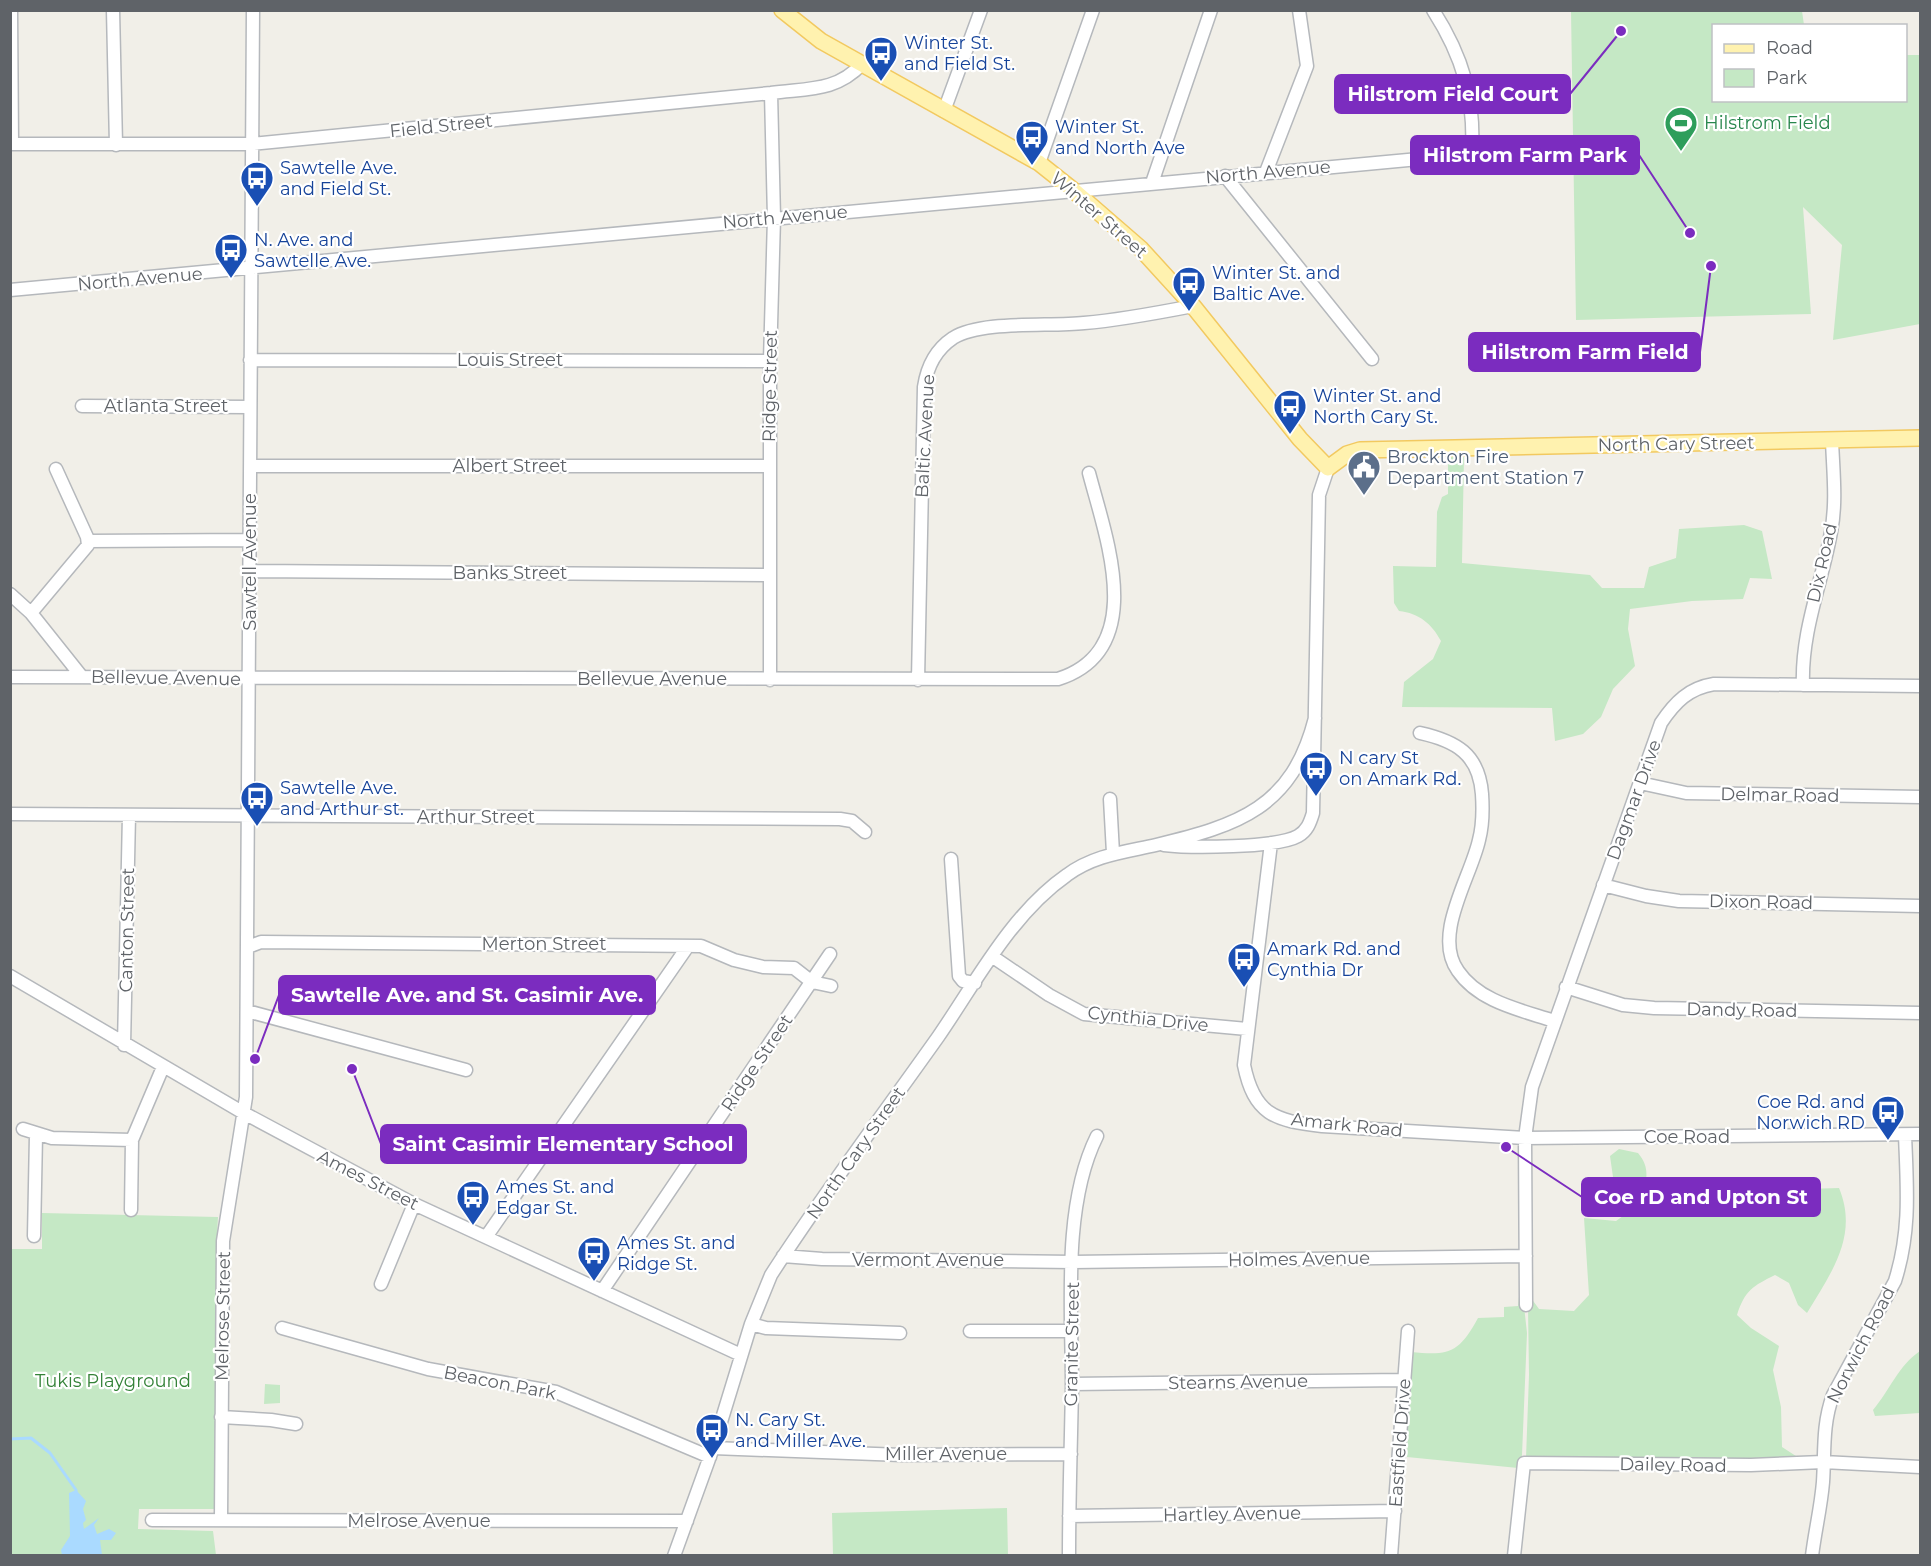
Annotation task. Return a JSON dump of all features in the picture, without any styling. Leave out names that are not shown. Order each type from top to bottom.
[{"type":"main road","name":"Winter Street","points":[[782,10],[821,41],[1039,164],[1073,190],[1141,249],[1193,306],[1300,439],[1328,468]]},
{"type":"main road","name":"North Cary Street","points":[[1328,468],[1347,454],[1360,450],[1920,438]]},
{"type":"street","points":[[11,10],[11,144]]},
{"type":"street","points":[[113,10],[116,145]]},
{"type":"street","name":"Sawtell Avenue","points":[[242,1112],[246,1097],[248,947],[253,10]]},
{"type":"street","points":[[944,111],[981,10]]},
{"type":"street","points":[[1039,164],[1093,10]]},
{"type":"street","points":[[1152,183],[1211,10]]},
{"type":"street","points":[[1266,172],[1307,66],[1299,10]]},
{"type":"street","points":[[1433,10],[1458,53],[1465,76],[1471,108],[1472,154]]},
{"type":"street","name":"Field Street","points":[[11,144],[252,144],[771,93],[839,83],[862,64]]},
{"type":"street","name":"Ridge Street","points":[[770,680],[770,361],[774,218],[771,93]]},
{"type":"street","name":"North Avenue","points":[[10,290],[1559,146]]},
{"type":"street","points":[[1225,176],[1372,359]]},
{"type":"street","name":"Baltic Avenue","points":[[918,680],[924,387],[926,371],[933,357],[953,338],[979,329],[1085,323],[1193,306]]},
{"type":"street","name":"Louis Street","points":[[250,360],[770,361]]},
{"type":"street","name":"Atlanta Street","points":[[82,406],[250,407]]},
{"type":"street","name":"Dix Road","points":[[1803,685],[1806,635],[1833,520],[1832,440]]},
{"type":"street","name":"Albert Street","points":[[250,466],[770,466]]},
{"type":"street","name":"North Cary Street","points":[[1157,845],[1179,847],[1271,843],[1297,837],[1308,828],[1313,813],[1319,495],[1328,468]]},
{"type":"street","points":[[31,613],[85,552],[88,541],[56,469]]},
{"type":"street","name":"Bellevue Avenue","points":[[10,677],[1058,679],[1078,673],[1089,663],[1106,635],[1116,595],[1114,568],[1089,473]]},
{"type":"street","points":[[88,541],[250,540]]},
{"type":"street","name":"Banks Street","points":[[250,572],[770,575]]},
{"type":"street","points":[[10,594],[31,613],[82,677]]},
{"type":"street","name":"Dagmar Drive","points":[[1526,1305],[1525,1138],[1532,1087],[1661,723],[1679,700],[1690,692],[1714,684],[1920,686]]},
{"type":"street","name":"North Cary Street","points":[[674,1556],[712,1453],[751,1324],[771,1275],[993,957],[1034,902],[1067,874],[1089,861],[1113,853],[1157,845],[1236,821],[1263,806],[1284,784],[1298,763],[1307,747],[1315,718]]},
{"type":"street","points":[[1420,733],[1456,744],[1469,757],[1478,772],[1482,787],[1481,828],[1453,916],[1450,945],[1452,962],[1468,983],[1482,994],[1554,1021]]},
{"type":"street","name":"Delmar Road","points":[[1640,783],[1686,793],[1920,797]]},
{"type":"street","points":[[1110,799],[1113,853]]},
{"type":"street","name":"Arthur Street","points":[[10,814],[840,819],[852,821],[865,832]]},
{"type":"street","name":"Canton Street","points":[[124,1045],[129,815]]},
{"type":"street","name":"Amark Road","points":[[1271,843],[1244,1065],[1249,1089],[1260,1105],[1273,1115],[1295,1123],[1525,1138]]},
{"type":"street","points":[[951,859],[959,976],[963,981],[975,983]]},
{"type":"street","name":"Dixon Road","points":[[1603,885],[1646,896],[1679,901],[1920,906]]},
{"type":"street","name":"Merton Street","points":[[248,947],[261,942],[688,945],[701,946],[744,963],[794,968],[812,982],[831,986]]},
{"type":"street","points":[[486,1237],[688,945]]},
{"type":"street","name":"Ridge Street","points":[[602,1291],[830,954]]},
{"type":"street","name":"Cynthia Drive","points":[[993,957],[1049,995],[1084,1014],[1247,1029]]},
{"type":"street","name":"Ames Street","points":[[10,976],[124,1045],[242,1112],[414,1204],[741,1355]]},
{"type":"street","name":"Dandy Road","points":[[1566,987],[1623,1005],[1654,1008],[1920,1013]]},
{"type":"street","points":[[247,1011],[466,1070]]},
{"type":"street","points":[[130,1210],[132,1140],[163,1067]]},
{"type":"street","name":"Melrose Street","points":[[221,1520],[224,1241],[242,1112]]},
{"type":"street","points":[[23,1129],[36,1135],[52,1138],[132,1140]]},
{"type":"street","name":"Coe Road","points":[[1525,1138],[1920,1134]]},
{"type":"street","points":[[34,1236],[36,1135]]},
{"type":"street","name":"Norwich Road","points":[[1812,1556],[1822,1483],[1823,1430],[1833,1395],[1895,1281],[1901,1261],[1909,1215],[1905,1135]]},
{"type":"street","name":"Granite Street","points":[[1070,1556],[1072,1384],[1070,1331],[1075,1202],[1080,1177],[1097,1136]]},
{"type":"street","points":[[381,1284],[414,1204]]},
{"type":"street","name":"Vermont Avenue","points":[[783,1256],[822,1259],[1073,1262]]},
{"type":"street","name":"Holmes Avenue","points":[[1073,1262],[1526,1256]]},
{"type":"street","points":[[751,1324],[766,1328],[900,1333]]},
{"type":"street","name":"Beacon Park","points":[[282,1328],[428,1369],[556,1392],[712,1453]]},
{"type":"street","points":[[970,1331],[1070,1331]]},
{"type":"street","name":"Eastfield Drive","points":[[1391,1556],[1408,1331]]},
{"type":"street","name":"Stearns Avenue","points":[[1072,1384],[1404,1380]]},
{"type":"street","points":[[221,1417],[296,1424]]},
{"type":"street","name":"Miller Avenue","points":[[712,1453],[1071,1454]]},
{"type":"street","name":"Dailey Road","points":[[1514,1556],[1524,1463],[1751,1466],[1823,1462],[1920,1467]]},
{"type":"street","name":"Hartley Avenue","points":[[1070,1516],[1395,1511]]},
{"type":"street","name":"Melrose Avenue","points":[[152,1520],[687,1521]]},
{"type":"green space","points":[[1571,11],[1802,11],[1804,24],[1712,24],[1712,102],[1907,102],[1907,55],[1920,55],[1920,324],[1833,340],[1842,245],[1803,207],[1811,314],[1576,320]]},
{"type":"green space","points":[[1448,456],[1464,456],[1462,563],[1590,575],[1602,588],[1644,588],[1649,567],[1676,558],[1679,529],[1744,525],[1762,531],[1772,579],[1750,578],[1743,599],[1692,601],[1630,609],[1628,629],[1635,666],[1613,689],[1601,717],[1583,734],[1555,741],[1552,708],[1402,707],[1404,682],[1433,659],[1441,641],[1424,620],[1413,614],[1399,611],[1394,603],[1393,566],[1436,567],[1437,512],[1442,497],[1448,494]]},
{"type":"green space","points":[[1619,1149],[1638,1153],[1642,1158],[1646,1172],[1645,1194],[1775,1196],[1803,1200],[1806,1189],[1839,1188],[1846,1222],[1840,1254],[1807,1313],[1798,1305],[1789,1283],[1775,1275],[1761,1282],[1747,1294],[1737,1315],[1751,1328],[1779,1346],[1773,1370],[1781,1407],[1782,1447],[1799,1458],[1526,1458],[1529,1375],[1528,1307],[1531,1298],[1539,1309],[1574,1311],[1589,1295],[1584,1218],[1616,1221],[1623,1216],[1621,1191],[1613,1177],[1610,1156]]},
{"type":"green space","name":"Tukis Playground","points":[[42,1213],[218,1217],[216,1509],[139,1509],[138,1529],[213,1531],[216,1555],[11,1556],[11,1249],[42,1249]]},
{"type":"green space","points":[[1519,1297],[1523,1297],[1527,1333],[1522,1455],[1518,1468],[1407,1457],[1411,1352],[1435,1353],[1452,1350],[1465,1339],[1478,1318],[1504,1317],[1504,1307],[1518,1306]]},
{"type":"green space","points":[[1920,1351],[1920,1413],[1875,1416],[1873,1410],[1906,1364]]},
{"type":"green space","points":[[265,1384],[280,1385],[280,1403],[264,1404]]},
{"type":"green space","points":[[1007,1508],[1008,1555],[833,1555],[832,1513]]},
{"type":"water","points":[[76,1490],[86,1501],[83,1509],[86,1520],[83,1523],[84,1529],[99,1518],[94,1525],[97,1534],[109,1529],[116,1533],[111,1540],[100,1540],[102,1555],[62,1555],[61,1550],[70,1536],[69,1493]]},
{"type":"waterway","points":[[10,1439],[31,1438],[50,1453],[76,1490],[76,1494]]},
{"type":"place","name":"Hilstrom Field Court","points":[[1621,31]]},
{"type":"place","name":"Winter St. and Field St.","points":[[881,82]]},
{"type":"place","name":"Hilstrom Field","points":[[1681,152]]},
{"type":"place","name":"Winter St. and North Ave","points":[[1032,166]]},
{"type":"place","name":"Sawtelle Ave. and Field St.","points":[[257,207]]},
{"type":"place","name":"Hilstrom Farm Park","points":[[1690,233]]},
{"type":"place","name":"Hilstrom Farm Field","points":[[1711,266]]},
{"type":"place","name":"N. Ave. and Sawtelle Ave.","points":[[231,279]]},
{"type":"place","name":"Winter St. and Baltic Ave.","points":[[1189,312]]},
{"type":"place","name":"Winter St. and North Cary St.","points":[[1290,435]]},
{"type":"place","name":"Brockton Fire Department Station 7","points":[[1364,496]]},
{"type":"place","name":"N cary St on Amark Rd.","points":[[1316,797]]},
{"type":"place","name":"Sawtelle Ave. and Arthur st.","points":[[257,827]]},
{"type":"place","name":"Amark Rd. and Cynthia Dr","points":[[1244,988]]},
{"type":"place","name":"Sawtelle Ave. and St. Casimir Ave.","points":[[255,1059]]},
{"type":"place","name":"Saint Casimir Elementary School","points":[[352,1069]]},
{"type":"place","name":"Coe Rd. and Norwich RD","points":[[1888,1141]]},
{"type":"place","name":"Coe rD and Upton St","points":[[1506,1147]]},
{"type":"place","name":"Ames St. and Edgar St.","points":[[473,1226]]},
{"type":"place","name":"Ames St. and Ridge St.","points":[[594,1282]]},
{"type":"place","name":"N. Cary St. and Miller Ave.","points":[[712,1459]]}]
